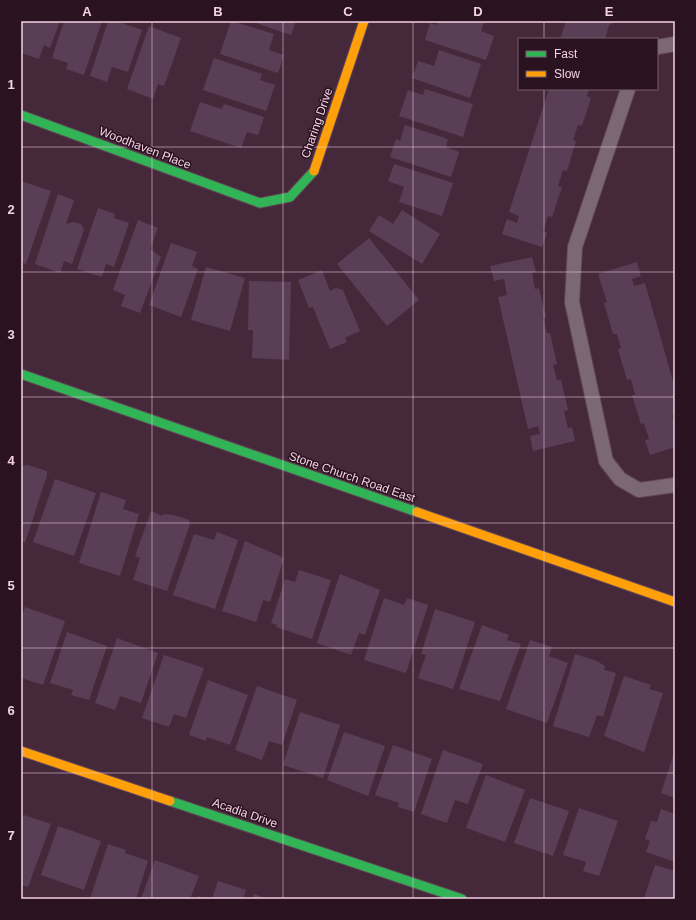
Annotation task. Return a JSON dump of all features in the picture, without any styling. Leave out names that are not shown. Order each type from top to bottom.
[{"type":"street","name":"Charing Drive","points":[[260,203],[290,197],[313,172],[364,21]]},
{"type":"street","name":"Woodhaven Place","points":[[21,115],[260,203]]},
{"type":"street","name":"Stone Church Road East","points":[[21,374],[675,602]]},
{"type":"street","name":"Acadia Drive","points":[[21,751],[462,899]]},
{"type":"lane","points":[[658,47],[675,44]]},
{"type":"lane","points":[[628,90],[575,247],[572,302],[606,461],[620,479],[639,490],[675,485]]},
{"type":"building","points":[[23,21],[60,21],[50,48],[44,45],[39,59],[21,53],[21,27]]},
{"type":"building","points":[[64,21],[102,21],[84,75],[66,69],[68,63],[52,58]]},
{"type":"building","points":[[108,21],[116,21],[142,30],[128,72],[112,67],[107,82],[90,76]]},
{"type":"building","points":[[231,21],[274,34],[269,50],[284,55],[278,73],[220,54]]},
{"type":"building","points":[[250,21],[296,21],[291,35]]},
{"type":"building","points":[[438,21],[478,21],[484,23],[481,31],[494,36],[486,60],[425,40],[430,23],[436,25]]},
{"type":"building","points":[[566,21],[617,21],[609,25],[605,38],[560,38]]},
{"type":"building","points":[[149,26],[181,38],[164,86],[158,84],[153,99],[127,89]]},
{"type":"building","points":[[439,50],[481,64],[470,98],[412,78],[418,61],[434,66]]},
{"type":"building","points":[[214,58],[262,74],[260,80],[275,85],[266,111],[203,90]]},
{"type":"building","points":[[425,89],[473,104],[463,137],[399,116],[408,90],[423,95]]},
{"type":"building","points":[[549,90],[589,90],[587,96],[591,98],[582,126],[578,125],[573,140],[576,141],[567,171],[563,170],[558,186],[562,187],[552,217],[548,216],[543,231],[547,233],[542,247],[502,234],[507,219],[517,223],[519,216],[509,212]]},
{"type":"building","points":[[200,102],[222,109],[224,104],[264,117],[258,135],[247,132],[241,148],[190,131]]},
{"type":"building","points":[[405,125],[448,139],[446,147],[459,152],[451,177],[390,157],[396,139],[400,141]]},
{"type":"building","points":[[394,164],[453,183],[442,216],[399,202],[404,187],[388,181]]},
{"type":"building","points":[[21,181],[51,191],[26,264],[21,262]]},
{"type":"building","points":[[58,194],[74,200],[66,224],[73,222],[81,224],[84,230],[72,264],[64,261],[60,273],[35,264]]},
{"type":"building","points":[[98,208],[115,214],[114,218],[129,223],[114,267],[106,264],[102,277],[77,269]]},
{"type":"building","points":[[402,210],[440,234],[422,264],[369,231],[379,215],[393,224]]},
{"type":"building","points":[[138,220],[158,228],[150,249],[161,257],[140,313],[121,306],[125,295],[113,290]]},
{"type":"building","points":[[369,238],[419,300],[387,326],[337,264]]},
{"type":"building","points":[[171,243],[197,252],[192,266],[198,269],[181,317],[149,305]]},
{"type":"building","points":[[532,257],[536,272],[532,273],[535,289],[539,288],[546,317],[543,318],[547,333],[550,333],[557,364],[553,365],[557,380],[561,380],[568,410],[564,411],[568,428],[572,427],[575,441],[533,451],[530,436],[540,434],[538,426],[528,429],[498,297],[507,295],[504,279],[494,281],[490,266]]},
{"type":"building","points":[[637,262],[641,276],[632,279],[634,286],[645,283],[675,388],[675,415],[672,415],[675,425],[675,447],[650,455],[645,440],[649,439],[644,423],[641,424],[632,395],[635,395],[631,379],[627,380],[618,349],[621,348],[617,334],[613,334],[604,303],[607,302],[598,274]]},
{"type":"building","points":[[206,267],[245,278],[230,331],[191,320]]},
{"type":"building","points":[[322,270],[330,291],[336,288],[343,290],[360,331],[345,338],[347,342],[330,349],[313,307],[309,308],[298,280]]},
{"type":"building","points":[[249,281],[291,282],[289,360],[252,358],[253,330],[248,330]]},
{"type":"building","points":[[28,465],[47,471],[47,475],[25,543],[21,541],[21,466]]},
{"type":"building","points":[[55,479],[96,493],[74,556],[33,542]]},
{"type":"building","points":[[101,492],[126,500],[123,509],[139,514],[120,576],[79,563]]},
{"type":"building","points":[[151,511],[163,516],[163,514],[174,515],[189,520],[190,524],[167,591],[133,580],[140,558],[135,556]]},
{"type":"building","points":[[217,532],[238,540],[215,609],[173,595],[194,534],[214,540]]},
{"type":"building","points":[[245,541],[284,558],[270,602],[263,600],[256,622],[222,611]]},
{"type":"building","points":[[299,570],[331,580],[312,639],[276,627],[277,625],[271,623],[285,579],[295,582]]},
{"type":"building","points":[[340,574],[380,590],[365,635],[359,633],[351,655],[317,643]]},
{"type":"building","points":[[384,598],[404,605],[407,598],[428,605],[406,673],[364,660]]},
{"type":"building","points":[[25,607],[65,621],[43,685],[21,678],[21,618]]},
{"type":"building","points":[[435,609],[475,622],[453,689],[418,678],[426,655],[421,654]]},
{"type":"building","points":[[482,625],[509,635],[507,640],[521,644],[500,701],[459,689]]},
{"type":"building","points":[[67,632],[107,646],[89,700],[71,695],[73,690],[50,683]]},
{"type":"building","points":[[117,638],[158,653],[141,703],[120,696],[115,710],[95,703]]},
{"type":"building","points":[[530,640],[552,647],[549,656],[568,663],[547,723],[506,709]]},
{"type":"building","points":[[575,654],[597,661],[605,666],[604,670],[616,673],[603,717],[597,715],[589,737],[553,726]]},
{"type":"building","points":[[164,655],[204,668],[186,718],[174,714],[169,727],[142,718]]},
{"type":"building","points":[[624,676],[651,685],[649,689],[663,693],[644,752],[604,736]]},
{"type":"building","points":[[208,680],[248,695],[230,745],[207,737],[206,741],[189,735]]},
{"type":"building","points":[[257,686],[297,700],[282,745],[269,741],[262,760],[235,750]]},
{"type":"building","points":[[300,712],[340,725],[323,778],[283,765]]},
{"type":"building","points":[[344,732],[385,746],[368,796],[327,780]]},
{"type":"building","points":[[393,745],[432,759],[414,812],[398,807],[399,803],[375,795]]},
{"type":"building","points":[[443,750],[483,764],[468,804],[455,800],[447,823],[421,814]]},
{"type":"building","points":[[675,750],[675,798],[661,793]]},
{"type":"building","points":[[486,775],[525,790],[505,842],[466,828]]},
{"type":"building","points":[[530,798],[569,811],[553,856],[514,843]]},
{"type":"building","points":[[579,808],[618,821],[599,876],[583,871],[586,862],[563,855]]},
{"type":"building","points":[[661,809],[675,814],[675,862],[646,852],[650,841],[645,839],[651,821],[657,822]]},
{"type":"building","points":[[24,815],[51,824],[28,887],[21,885],[21,822]]},
{"type":"building","points":[[58,826],[101,841],[84,890],[41,875]]},
{"type":"building","points":[[108,844],[126,850],[125,853],[148,861],[136,899],[90,899]]},
{"type":"building","points":[[155,860],[199,876],[190,899],[141,899]]},
{"type":"building","points":[[655,865],[675,871],[675,899],[644,899]]},
{"type":"building","points":[[218,881],[246,890],[243,899],[212,899]]},
{"type":"building","points":[[254,894],[267,899],[252,899]]},
{"type":"building","points":[[198,896],[208,899],[197,899]]},
{"type":"traffic: fast","points":[[21,115],[260,203],[290,197],[314,171]]},
{"type":"traffic: fast","points":[[21,374],[417,512]]},
{"type":"traffic: fast","points":[[170,801],[462,899]]},
{"type":"traffic: slow","points":[[314,171],[364,21]]},
{"type":"traffic: slow","points":[[417,512],[675,602]]},
{"type":"traffic: slow","points":[[21,751],[170,801]]}]
